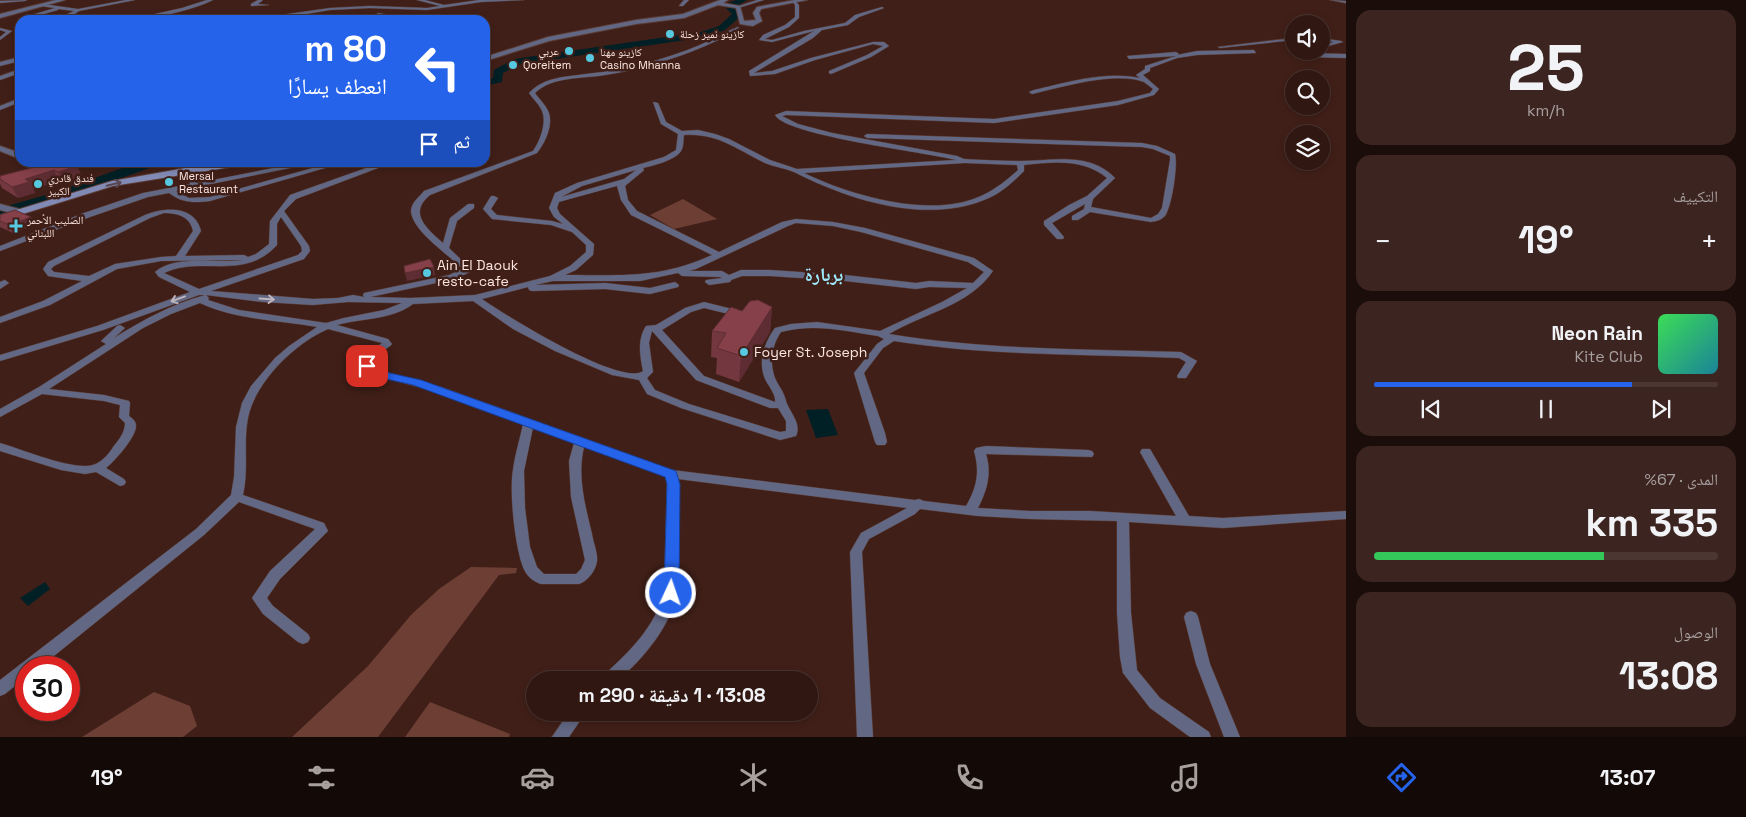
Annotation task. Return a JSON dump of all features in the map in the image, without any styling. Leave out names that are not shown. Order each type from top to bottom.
[{"type":"main road","points":[[0,218],[112,184],[216,167]]},
{"type":"street","points":[[0,2],[25,0]]},
{"type":"street","points":[[0,16],[62,0]]},
{"type":"street","points":[[67,15],[78,10],[133,0]]},
{"type":"street","points":[[153,15],[192,7],[211,0]]},
{"type":"street","points":[[260,0],[252,8],[266,5]]},
{"type":"street","points":[[419,0],[450,7]]},
{"type":"street","points":[[348,9],[353,5],[413,10],[450,7],[480,1],[522,0]]},
{"type":"street","points":[[681,5],[687,0]]},
{"type":"street","points":[[490,57],[548,39],[636,22],[684,16],[725,0]]},
{"type":"street","points":[[717,3],[736,7],[762,0]]},
{"type":"street","points":[[348,299],[452,277],[466,270],[422,227],[415,213],[418,202],[427,194],[535,152],[539,147],[547,118],[544,108],[532,93],[536,88],[556,80],[638,68],[691,51],[722,38],[740,25],[759,21],[756,12],[759,8],[804,0]]},
{"type":"street","points":[[1332,0],[1346,2]]},
{"type":"street","points":[[795,2],[798,5],[797,17],[787,26],[776,30],[761,40],[772,41],[846,24],[857,16],[882,8]]},
{"type":"street","points":[[42,5],[78,10]]},
{"type":"street","points":[[736,7],[740,25]]},
{"type":"street","points":[[35,15],[62,8]]},
{"type":"street","points":[[294,15],[322,10],[348,9],[383,15]]},
{"type":"street","points":[[0,29],[10,32],[0,39]]},
{"type":"street","points":[[820,30],[752,72],[752,75],[774,74],[873,43],[882,43],[886,46],[869,56],[831,72]]},
{"type":"street","points":[[6,35],[15,32]]},
{"type":"street","points":[[1129,57],[1180,54],[1192,49],[1285,40]]},
{"type":"street","points":[[1330,40],[1341,42],[1330,45]]},
{"type":"street","points":[[1192,49],[1203,53]]},
{"type":"street","points":[[963,161],[957,158],[831,135],[796,125],[778,115],[786,113],[868,115],[960,121],[994,121],[1118,103],[1155,92],[1156,90],[1149,81],[1139,75],[1148,70],[1147,67],[1174,58],[1203,53],[1254,52]]},
{"type":"street","points":[[1330,56],[1346,56]]},
{"type":"street","points":[[1156,71],[1177,61],[1174,58]]},
{"type":"street","points":[[0,64],[15,60]]},
{"type":"street","points":[[0,76],[15,72]]},
{"type":"street","points":[[1032,92],[1077,83],[1119,78],[1149,81]]},
{"type":"street","points":[[0,108],[15,102]]},
{"type":"street","points":[[656,103],[663,123],[681,133],[693,131],[718,135],[774,164],[878,201],[919,207],[966,204],[981,199],[1018,175],[1022,170],[1020,163]]},
{"type":"street","points":[[0,358],[119,325],[157,306],[219,293],[263,300],[313,302],[348,299],[411,301],[476,298],[553,278],[573,268],[590,253],[590,244],[557,215],[553,208],[558,196],[578,186],[648,166],[676,153],[679,150],[681,133]]},
{"type":"street","points":[[831,135],[1135,145],[1155,148],[1172,155],[1174,174],[1168,188],[1169,198],[1163,213],[1158,219],[1151,220],[1089,209],[1075,218]]},
{"type":"street","points":[[0,148],[15,154]]},
{"type":"street","points":[[797,171],[963,161],[1020,163],[1076,161],[1096,166],[1112,178],[1090,198],[1072,206],[1047,222],[1060,237]]},
{"type":"street","points":[[648,166],[621,186],[624,202],[634,212],[719,255]]},
{"type":"street","points":[[0,249],[110,207],[146,196],[291,167]]},
{"type":"street","points":[[171,191],[180,199],[191,201],[210,199],[325,167]]},
{"type":"street","points":[[376,167],[293,196],[286,202],[282,213],[274,220],[273,245],[263,254],[236,264],[179,266],[160,272],[162,276],[199,296],[214,307],[232,312],[328,326],[385,341],[387,344],[384,348],[368,358],[367,366],[371,372],[417,382],[671,474],[919,503],[970,511],[1030,515],[1123,517],[1223,523],[1346,515]]},
{"type":"street","points":[[191,170],[194,186]]},
{"type":"street","points":[[556,200],[626,181]]},
{"type":"street","points":[[494,198],[486,209],[495,217],[552,224],[578,233]]},
{"type":"street","points":[[1089,209],[1087,208],[1090,198]]},
{"type":"street","points":[[445,249],[454,220],[471,206]]},
{"type":"street","points":[[0,207],[17,212]]},
{"type":"street","points":[[90,279],[51,274],[47,269],[54,262],[168,210],[184,213],[195,222],[197,231],[180,257]]},
{"type":"street","points":[[0,414],[137,328],[199,296],[301,257],[306,251],[282,213]]},
{"type":"street","points":[[553,278],[640,278],[671,273],[693,267],[785,224],[801,221],[822,222],[862,230],[971,260],[989,271],[987,275],[957,298],[887,336],[859,373],[869,407],[879,426],[882,442]]},
{"type":"street","points":[[0,320],[53,301],[115,267],[180,257],[241,258],[263,254]]},
{"type":"street","points":[[671,273],[722,274],[728,278]]},
{"type":"street","points":[[710,282],[727,280],[740,273],[770,273],[845,278],[916,286],[929,284],[974,286]]},
{"type":"street","points":[[219,293],[241,279]]},
{"type":"street","points":[[517,288],[605,286],[650,291],[675,285]]},
{"type":"street","points":[[476,298],[523,332],[546,344],[615,373],[642,377],[648,372],[645,346],[649,328],[657,329],[688,310],[704,305],[752,317]]},
{"type":"street","points":[[42,656],[200,532],[237,497],[242,452],[241,429],[248,402],[264,377],[291,349],[309,336],[333,323],[396,309],[407,305],[411,301]]},
{"type":"street","points":[[157,306],[168,312]]},
{"type":"street","points":[[642,377],[651,392],[685,406],[780,436],[792,433],[791,422],[781,404],[767,366],[768,349],[773,328],[806,324],[926,343],[988,348],[1181,355],[1192,361],[1182,376]]},
{"type":"street","points":[[119,325],[137,328]]},
{"type":"street","points":[[39,390],[92,352],[119,325]]},
{"type":"street","points":[[657,329],[700,378],[774,406],[781,404]]},
{"type":"street","points":[[39,390],[62,395],[112,398],[124,403],[124,417],[130,422],[130,429],[114,455],[97,468]]},
{"type":"street","points":[[529,423],[518,472],[519,508],[524,547],[530,570],[541,579],[579,579],[586,572],[591,560],[577,498],[575,461],[580,441]]},
{"type":"street","points":[[0,447],[78,469],[97,468],[120,482]]},
{"type":"street","points":[[970,511],[982,489],[984,465],[980,451],[1088,454]]},
{"type":"street","points":[[1146,452],[1185,522]]},
{"type":"street","points":[[619,671],[639,652],[666,611],[671,593],[673,484],[671,474]]},
{"type":"street","points":[[237,497],[320,526],[322,531],[275,575],[259,598],[268,610],[302,638]]},
{"type":"street","points":[[864,737],[856,552],[865,536],[911,510],[919,503]]},
{"type":"street","points":[[1123,517],[1124,613],[1130,673],[1155,703],[1203,737]]},
{"type":"street","points":[[1191,617],[1203,664],[1232,737]]},
{"type":"street","points":[[0,688],[15,677]]},
{"type":"street","points":[[560,737],[572,721]]},
{"type":"shaded area","points":[[683,199],[717,219],[674,229],[650,215]]},
{"type":"shaded area","points":[[471,567],[517,568],[516,573],[499,575],[378,737],[292,737],[368,666],[411,615],[439,589]]},
{"type":"shaded area","points":[[154,692],[190,706],[197,726],[183,737],[82,737]]},
{"type":"shaded area","points":[[430,702],[510,734],[509,737],[405,737]]},
{"type":"water","points":[[828,409],[838,435],[816,438],[806,410]]},
{"type":"water","points":[[45,582],[50,589],[28,606],[20,598]]},
{"type":"building","points":[[35,167],[74,167],[58,172],[54,170],[25,179],[29,182],[12,187],[0,179],[0,176]]},
{"type":"building","points":[[15,210],[31,217],[9,225],[0,221],[0,215]]},
{"type":"building","points":[[430,259],[434,267],[405,273],[404,266]]},
{"type":"building","points":[[758,300],[772,307],[741,356],[717,348],[726,333],[712,331],[731,307],[742,311],[750,301]]},
{"type":"waterway","points":[[490,82],[498,80],[498,72],[518,61],[703,35],[722,28],[738,14],[730,8],[731,5],[743,0]]},
{"type":"waterway","points":[[0,213],[58,196],[139,167]]},
{"type":"place","name":"كازينو نمير زحلة","points":[[670,34]]},
{"type":"place","name":"عربي","points":[[569,51]]},
{"type":"place","name":"كازينو مهنا Casino Mhanna","points":[[590,58]]},
{"type":"place","name":"Qoreitem","points":[[513,65]]},
{"type":"place","name":"Mersal Restaurant","points":[[169,182]]},
{"type":"place","name":"فندق قادري الكبير","points":[[38,184]]},
{"type":"place","name":"الصليب الأحمر اللبناني","points":[[16,226]]},
{"type":"place","name":"Ain El Daouk resto-cafe","points":[[427,273]]},
{"type":"place","name":"Foyer St. Joseph","points":[[744,352]]},
{"type":"district","name":"بربارة","points":[[824,274]]},
{"type":"route","points":[[367,366],[371,372],[417,382],[671,474],[673,484],[671,593]]}]
